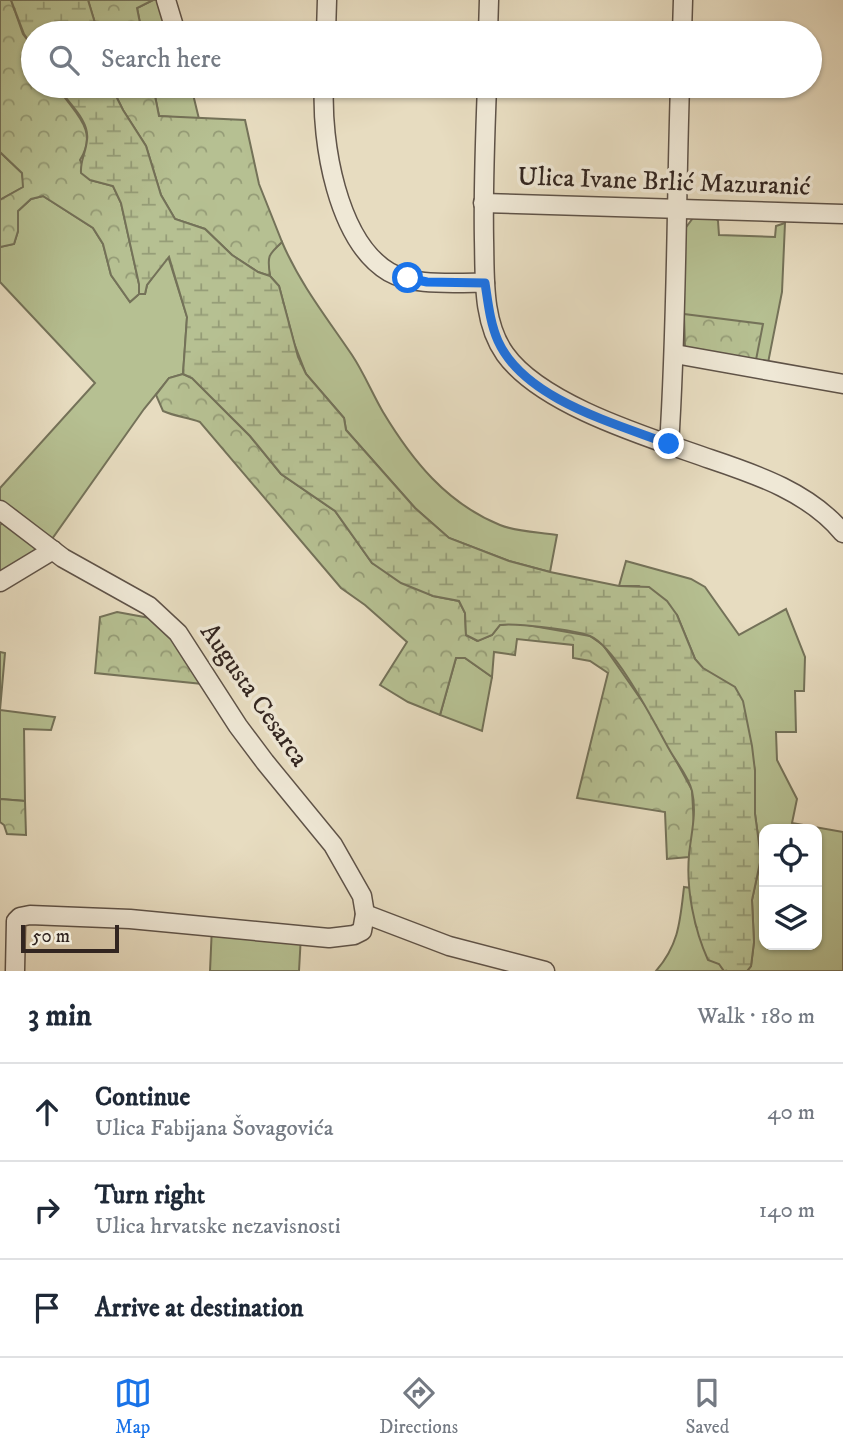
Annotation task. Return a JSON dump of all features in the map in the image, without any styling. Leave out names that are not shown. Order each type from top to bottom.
[{"type":"street","points":[[166,0],[172,21]]},
{"type":"street","points":[[326,21],[327,0]]},
{"type":"street","points":[[488,21],[489,0]]},
{"type":"street","points":[[682,21],[683,0]]},
{"type":"street","points":[[324,98],[326,151],[335,188],[358,239],[375,261],[390,273],[427,282],[485,283]]},
{"type":"street","points":[[487,98],[483,203],[485,283],[492,325],[505,354],[533,382],[568,403],[669,444],[768,478],[830,516],[843,533]]},
{"type":"street","points":[[669,444],[675,354],[680,98]]},
{"type":"street","name":"Ulica Ivane Brlić Mazuranić","points":[[483,203],[843,214]]},
{"type":"street","points":[[675,354],[843,384]]},
{"type":"street","name":"Augusta Cesarca","points":[[0,510],[53,550],[149,607],[178,633],[246,737],[332,845],[362,896],[365,914]]},
{"type":"street","points":[[0,582],[53,550]]},
{"type":"street","points":[[15,971],[16,921],[20,917],[30,915],[130,919],[329,938],[354,935],[362,931],[365,914],[449,946],[545,971]]},
{"type":"green space","points":[[0,0],[11,0],[21,28],[21,98],[66,98],[82,121],[87,139],[80,160],[90,180],[113,186],[121,203],[139,294],[130,302],[111,275],[103,244],[93,228],[43,196],[31,199],[18,211],[18,231],[14,244],[0,247],[0,200],[23,187],[22,173],[0,152]]},
{"type":"green space","points":[[11,0],[88,0],[94,21],[21,21],[21,26]]},
{"type":"green space","points":[[88,0],[153,0],[137,8],[140,21],[94,21]]},
{"type":"green space","points":[[153,0],[166,0],[172,21],[140,21],[137,8]]},
{"type":"green space","points":[[66,98],[117,98],[146,146],[161,195],[175,219],[205,229],[232,255],[258,272],[270,276],[279,286],[298,357],[306,374],[344,418],[346,430],[415,508],[449,538],[509,561],[550,572],[619,586],[649,587],[667,601],[677,615],[695,659],[703,668],[735,687],[743,701],[752,746],[759,843],[759,867],[752,900],[754,942],[751,966],[747,971],[724,971],[719,964],[708,960],[703,948],[690,895],[688,868],[694,807],[690,786],[623,670],[600,643],[583,634],[559,629],[500,625],[492,635],[478,641],[466,635],[465,613],[459,601],[433,596],[401,583],[372,563],[335,511],[281,474],[250,436],[192,378],[183,374],[187,317],[169,257],[147,285],[145,294],[139,294],[121,203],[113,186],[90,180],[81,173],[87,133],[85,125]]},
{"type":"green space","points":[[117,98],[155,98],[159,116],[245,120],[259,184],[282,242],[270,256],[270,276],[258,272],[232,255],[205,229],[175,219],[161,195],[146,146]]},
{"type":"green space","points":[[155,98],[194,98],[199,119],[159,116]]},
{"type":"green space","points":[[0,152],[22,173],[24,187],[0,200]]},
{"type":"green space","points":[[43,196],[93,228],[103,244],[111,275],[130,302],[139,294],[145,294],[147,285],[168,256],[187,317],[183,374],[169,378],[144,409],[47,546],[0,582],[0,525],[10,518],[0,510],[0,488],[95,383],[0,282],[0,247],[14,244],[18,231],[18,211],[31,199]]},
{"type":"green space","points":[[714,216],[718,221],[719,235],[775,237],[776,226],[785,223],[782,292],[767,368],[684,344],[684,230],[693,218]]},
{"type":"green space","points":[[282,242],[305,286],[356,362],[406,447],[447,492],[481,516],[514,529],[557,535],[550,572],[509,561],[449,538],[415,508],[346,430],[344,418],[306,374],[294,343],[279,286],[270,276],[267,260],[270,253]]},
{"type":"green space","points":[[684,314],[763,324],[755,365],[685,348]]},
{"type":"green space","points":[[183,374],[192,378],[250,436],[281,474],[335,511],[372,563],[433,596],[459,601],[465,613],[466,635],[477,641],[492,635],[500,625],[516,623],[590,636],[603,645],[649,711],[692,790],[694,827],[689,857],[667,859],[665,812],[577,798],[608,673],[590,661],[573,658],[573,645],[517,639],[515,655],[494,652],[492,677],[465,658],[456,658],[440,715],[408,702],[380,685],[407,642],[341,588],[200,422],[163,411],[156,395],[169,378]]},
{"type":"green space","points":[[626,561],[691,579],[705,587],[739,635],[786,609],[805,657],[804,691],[795,691],[796,732],[776,732],[777,760],[797,799],[792,823],[798,824],[759,824],[759,843],[755,814],[755,771],[746,723],[695,659],[677,615],[639,586],[619,586]]},
{"type":"green space","points":[[117,612],[155,619],[172,636],[203,684],[95,673],[100,617]]},
{"type":"green space","points":[[0,652],[5,653],[0,710]]},
{"type":"green space","points":[[456,658],[465,658],[492,677],[482,731],[440,715]]},
{"type":"green space","points":[[0,710],[55,717],[51,730],[24,729],[25,801],[0,799]]},
{"type":"green space","points":[[0,799],[25,801],[26,835],[7,834],[0,822]]},
{"type":"green space","points":[[822,828],[843,832],[843,971],[747,971],[751,966],[754,942],[752,900],[759,867],[759,950],[822,950]]},
{"type":"green space","points":[[684,887],[691,888],[696,926],[724,971],[656,971],[674,942]]},
{"type":"green space","points":[[212,926],[301,935],[299,971],[210,971]]},
{"type":"route","points":[[408,278],[427,282],[485,283],[492,325],[498,340],[505,354],[533,382],[557,398],[589,413],[669,444]]}]
